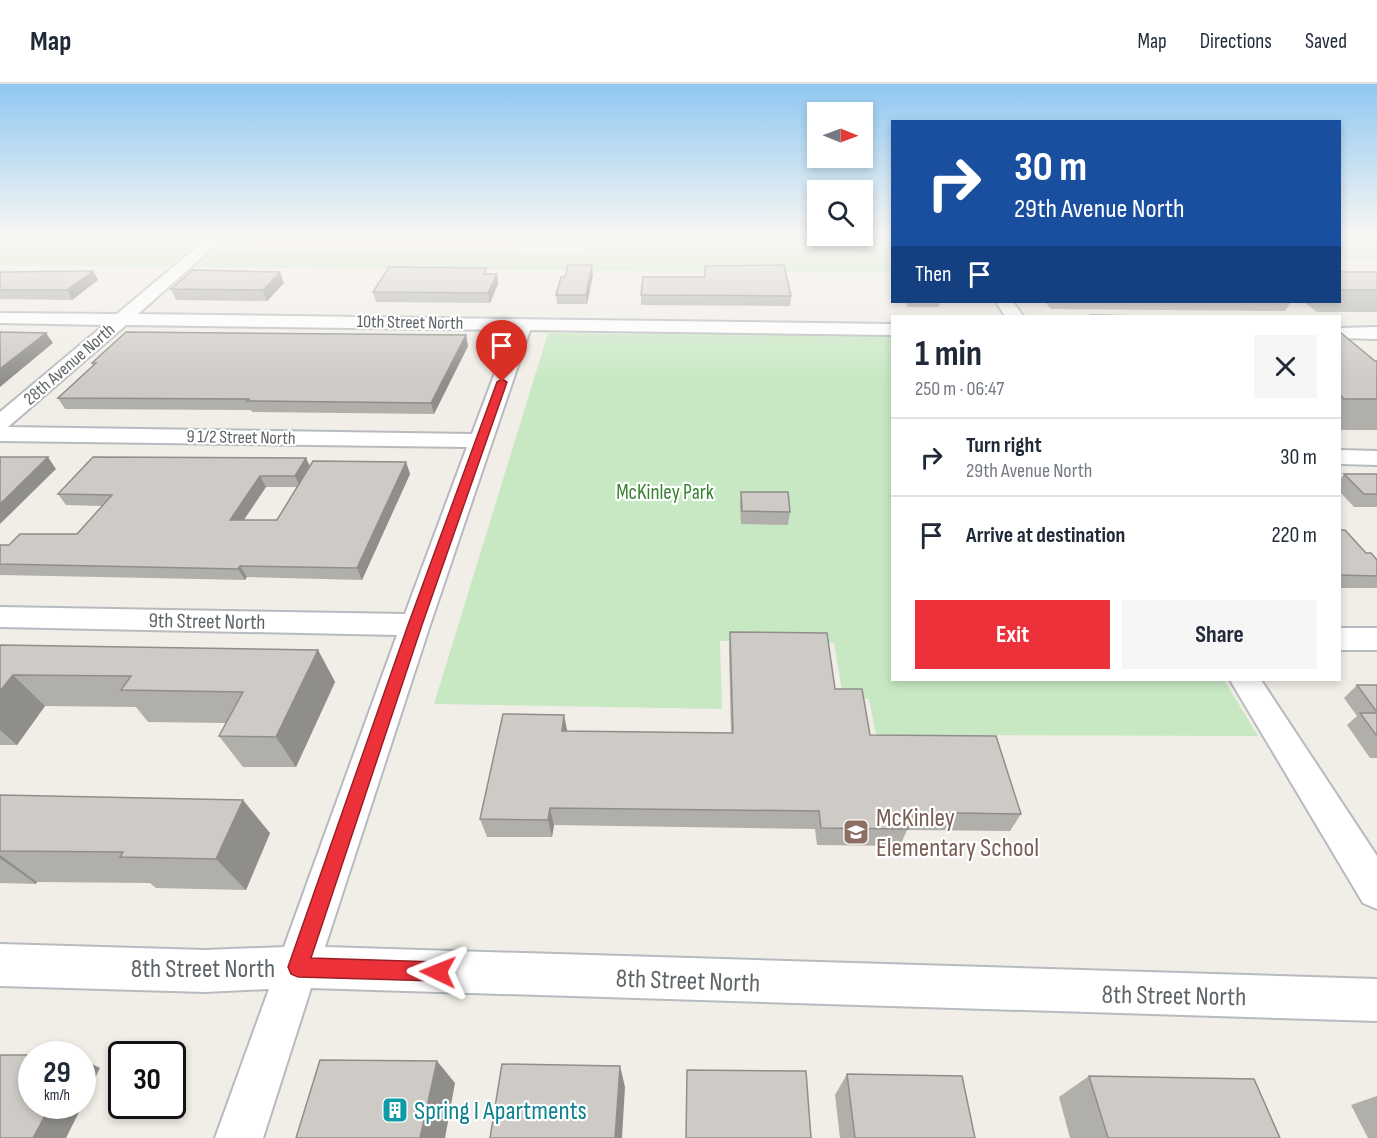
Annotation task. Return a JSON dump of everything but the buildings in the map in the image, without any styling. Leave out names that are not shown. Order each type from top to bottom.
[{"type":"street","name":"28th Avenue North","points":[[0,423],[162,284]]},
{"type":"street","name":"10th Street North","points":[[0,318],[891,329]]},
{"type":"street","points":[[238,1138],[415,625],[523,323]]},
{"type":"street","points":[[1341,333],[1377,333]]},
{"type":"street","name":"9 1/2 Street North","points":[[0,434],[482,441]]},
{"type":"street","points":[[1341,457],[1377,458]]},
{"type":"street","name":"9th Street North","points":[[0,617],[415,625]]},
{"type":"street","points":[[1341,639],[1377,639]]},
{"type":"street","points":[[1246,681],[1377,890]]},
{"type":"street","name":"8th Street North","points":[[0,965],[205,971],[298,967],[1377,1000]]},
{"type":"green space","name":"McKinley Park","points":[[548,333],[891,336],[891,681],[1225,681],[1258,736],[876,735],[869,699],[843,697],[834,643],[720,641],[722,709],[434,704]]},
{"type":"place","name":"McKinley Elementary School","points":[[856,832]]},
{"type":"place","name":"Spring I Apartments","points":[[395,1110]]},
{"type":"route","points":[[438,972],[298,967],[415,625],[502,382]]}]
